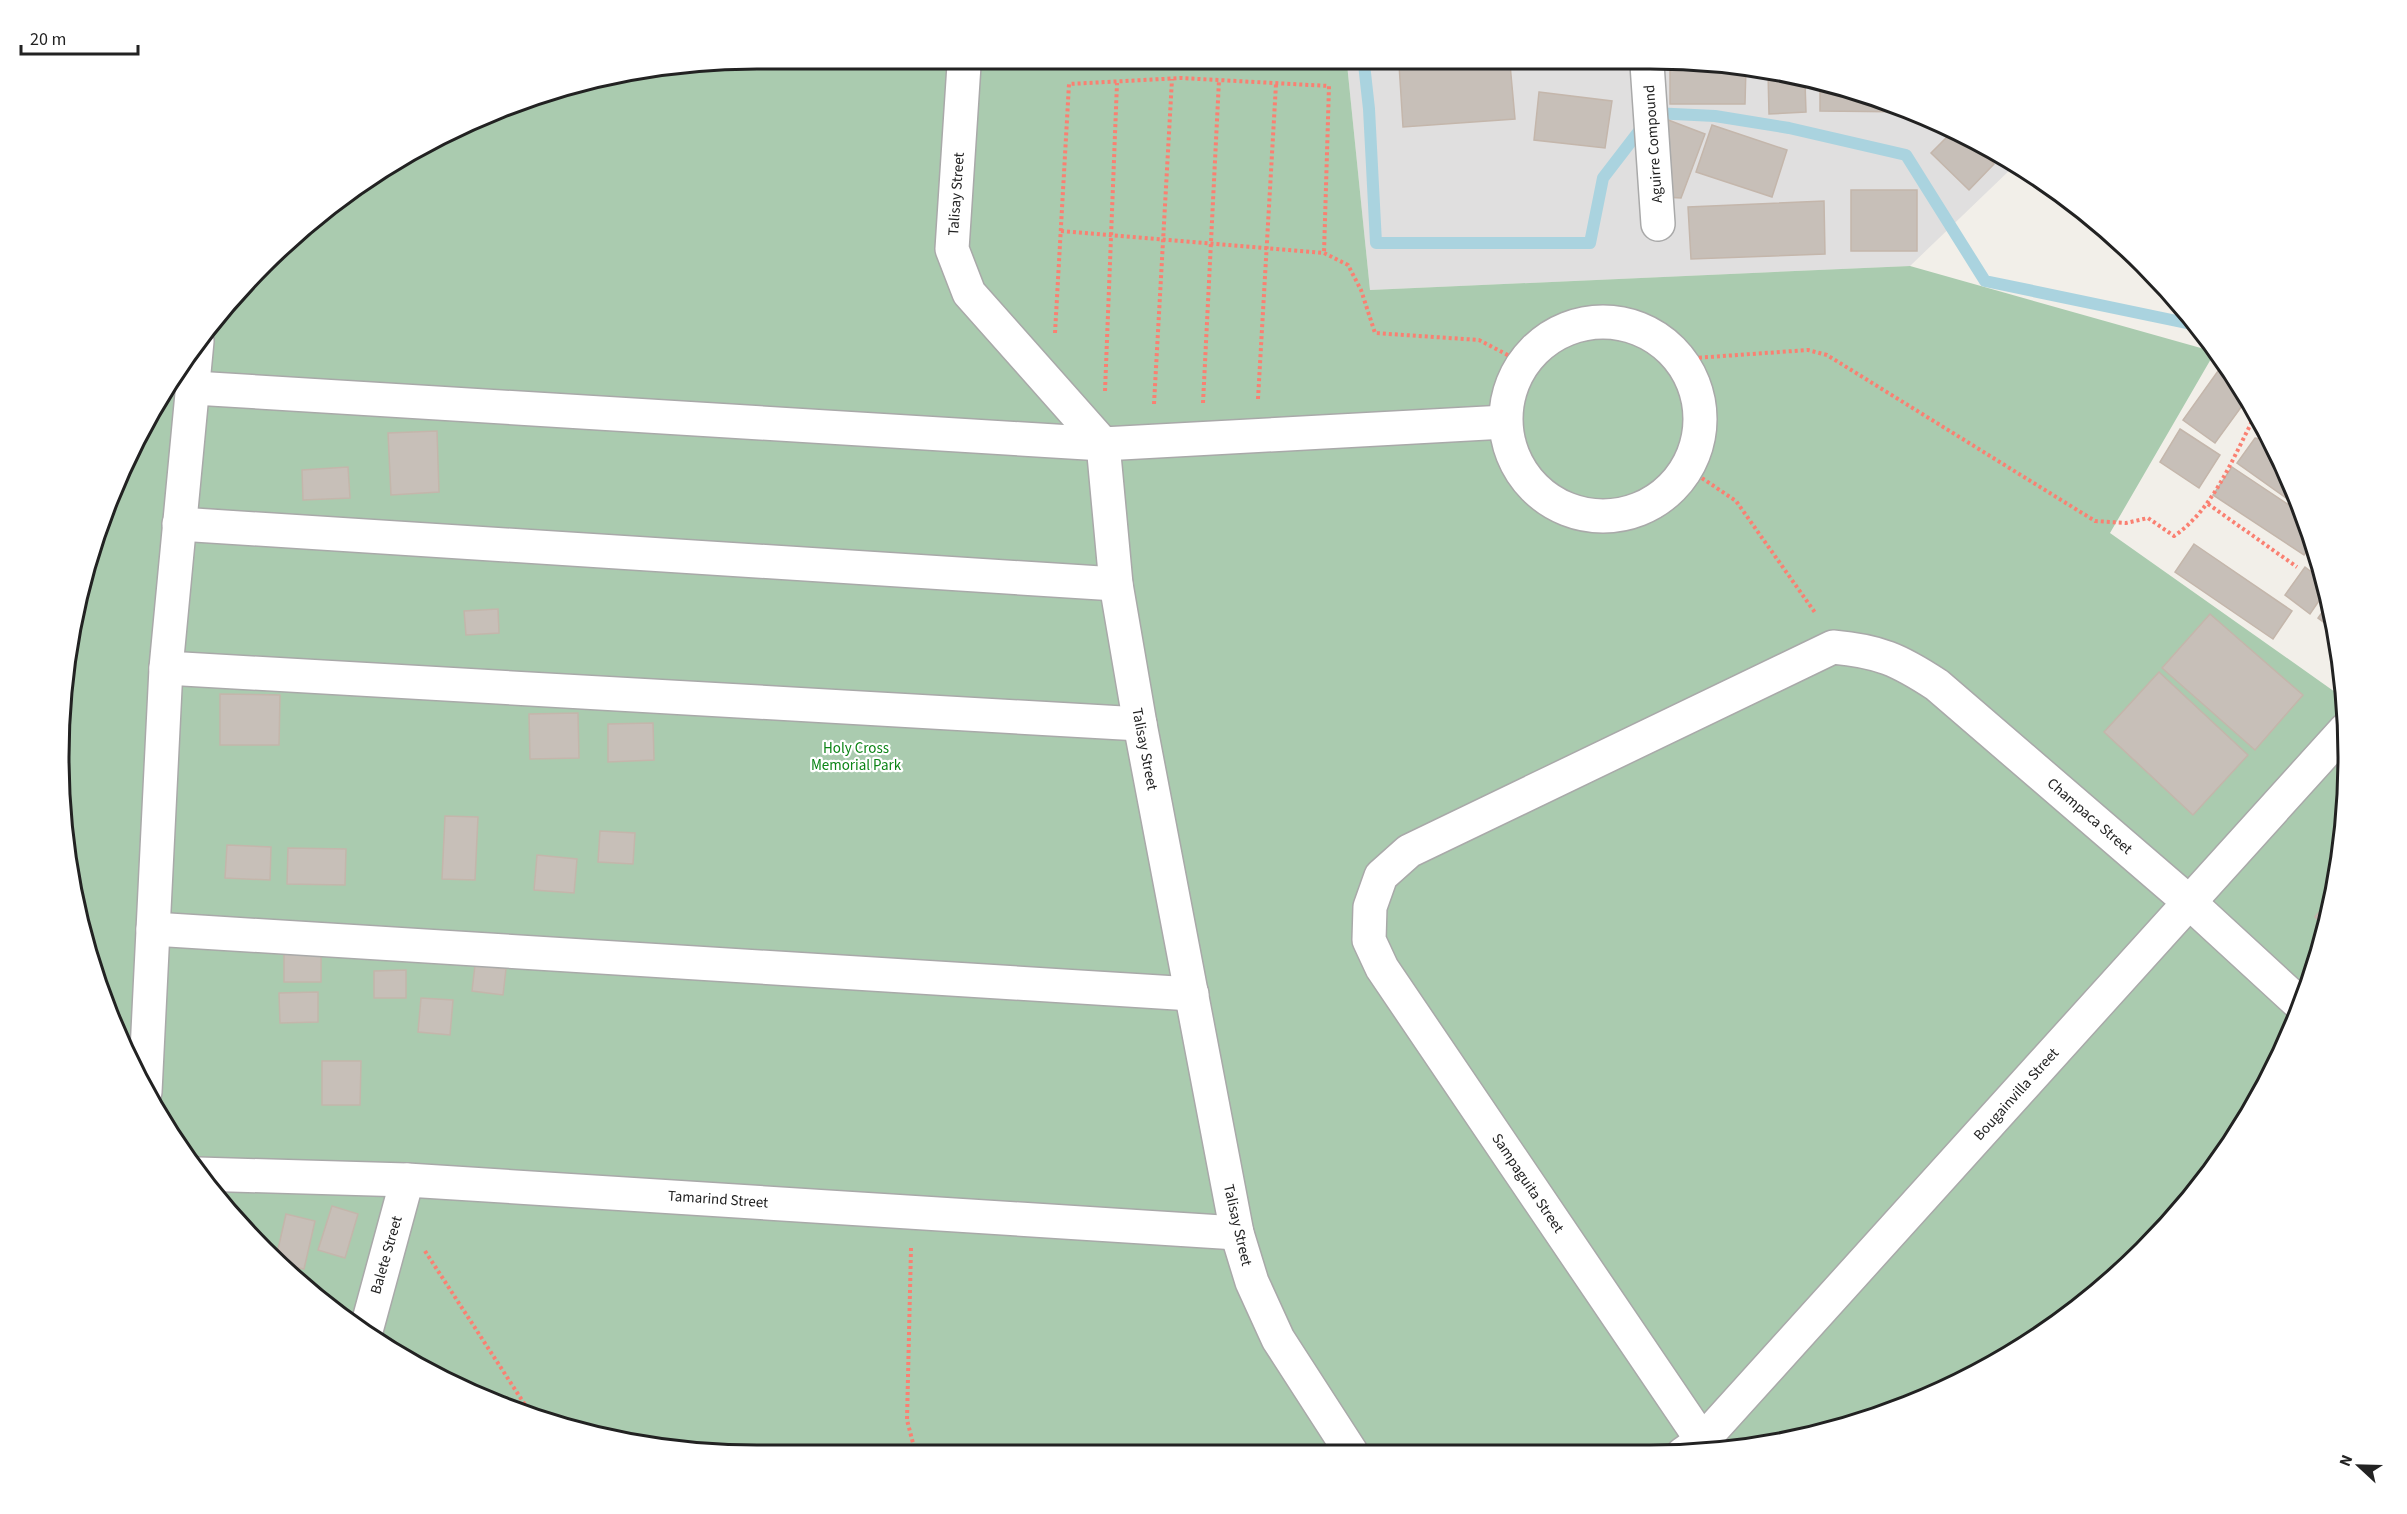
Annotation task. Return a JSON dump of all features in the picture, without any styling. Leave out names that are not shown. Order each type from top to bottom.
[{"type":"street","name":"Talisay Street","points":[[964,69],[952,249],[969,293],[1103,444],[1116,584],[1140,724],[1237,1233],[1252,1282],[1278,1339],[1346,1445]]},
{"type":"street","name":"Aguirre Compound","points":[[1647,69],[1658,224]]},
{"type":"street","points":[[1601,321],[1624,323],[1646,330],[1665,343],[1681,359],[1692,379],[1699,401],[1700,424],[1697,446],[1687,468],[1674,486],[1656,501],[1635,511],[1613,516],[1591,516],[1569,510],[1548,500],[1530,485],[1509,445],[1505,422],[1507,402],[1513,382],[1523,363],[1538,346],[1557,333],[1578,324],[1601,321]]},
{"type":"street","points":[[146,1072],[166,668],[196,360]]},
{"type":"street","points":[[194,388],[1103,444],[1505,422]]},
{"type":"street","points":[[179,524],[1116,584]]},
{"type":"street","name":"Champaca Street","points":[[1833,647],[1866,650],[1906,664],[1937,685],[2189,902],[2294,998]]},
{"type":"street","name":"Sampaguita Street","points":[[1695,1444],[1382,968],[1369,940],[1370,907],[1381,876],[1409,851],[1833,647]]},
{"type":"street","points":[[166,668],[1140,724]]},
{"type":"street","name":"Bougainvilla Street","points":[[1703,1443],[2338,738]]},
{"type":"street","points":[[153,929],[1192,994]]},
{"type":"street","name":"Tamarind Street","points":[[210,1174],[408,1180],[1237,1233]]},
{"type":"street","name":"Balete Street","points":[[368,1324],[408,1180]]},
{"type":"path","points":[[1052,388],[1069,84],[1172,79],[1329,86],[1324,253]]},
{"type":"path","points":[[1152,441],[1172,79]]},
{"type":"path","points":[[1201,438],[1219,80]]},
{"type":"path","points":[[1103,444],[1117,83]]},
{"type":"path","points":[[1256,435],[1276,84]]},
{"type":"path","points":[[1061,231],[1324,253],[1348,265],[1361,290],[1375,333],[1479,340],[1523,363]]},
{"type":"path","points":[[1681,359],[1808,350],[1827,355],[2095,521],[2126,523],[2148,518],[2174,536],[2192,524],[2208,504],[2251,423]]},
{"type":"path","points":[[1687,468],[1736,501],[1812,607],[1833,647]]},
{"type":"path","points":[[2208,504],[2297,567]]},
{"type":"path","points":[[399,1211],[524,1404]]},
{"type":"path","points":[[911,1211],[907,1420],[913,1445]]},
{"type":"shaded area","points":[[1348,69],[1650,69],[1695,70],[1740,75],[1828,92],[1871,106],[1913,121],[1954,140],[2009,171],[1910,266],[1370,290]]},
{"type":"green space","name":"Holy Cross Memorial Park","points":[[757,69],[1348,69],[1370,290],[1910,266],[2204,349],[2211,359],[2110,533],[2335,692],[2338,757],[2337,802],[2332,847],[2315,935],[2286,1020],[2246,1101],[2196,1176],[2136,1243],[2069,1303],[1994,1353],[1913,1393],[1828,1422],[1784,1432],[1695,1444],[1650,1445],[757,1445],[712,1444],[667,1439],[579,1422],[494,1393],[413,1353],[338,1303],[303,1274],[240,1211],[185,1139],[140,1061],[121,1020],[106,978],[92,935],[82,891],[70,802],[69,757],[70,712],[82,623],[92,579],[121,494],[161,413],[185,375],[211,338],[271,271],[338,211],[375,185],[413,161],[494,121],[579,92],[623,82],[712,70]]},
{"type":"building","points":[[1399,69],[1510,69],[1515,119],[1403,127]]},
{"type":"building","points":[[1670,69],[1746,76],[1745,104],[1670,104]]},
{"type":"building","points":[[1768,79],[1805,87],[1806,112],[1769,114]]},
{"type":"building","points":[[1820,90],[1887,112],[1820,111]]},
{"type":"building","points":[[1539,92],[1612,101],[1605,148],[1534,140]]},
{"type":"building","points":[[1663,118],[1705,134],[1681,198],[1664,197]]},
{"type":"building","points":[[1712,125],[1787,150],[1772,197],[1696,172]]},
{"type":"building","points":[[1947,137],[1987,157],[1994,164],[1969,190],[1931,153]]},
{"type":"building","points":[[1851,190],[1917,190],[1917,251],[1851,251]]},
{"type":"building","points":[[1824,201],[1825,254],[1691,259],[1688,207]]},
{"type":"building","points":[[2219,370],[2242,406],[2215,443],[2183,420]]},
{"type":"building","points":[[2180,429],[2220,455],[2199,488],[2160,462]]},
{"type":"building","points":[[437,431],[439,492],[391,495],[388,433]]},
{"type":"building","points":[[2255,438],[2260,439],[2288,499],[2237,463]]},
{"type":"building","points":[[348,467],[350,498],[303,500],[302,470]]},
{"type":"building","points":[[2232,467],[2290,506],[2306,552],[2304,555],[2213,495]]},
{"type":"building","points":[[2194,544],[2292,611],[2273,639],[2175,572]]},
{"type":"building","points":[[2305,567],[2313,573],[2320,600],[2310,614],[2285,595]]},
{"type":"building","points":[[498,609],[499,633],[466,635],[464,611]]},
{"type":"building","points":[[2322,612],[2325,623],[2318,618]]},
{"type":"building","points":[[2210,614],[2303,695],[2255,750],[2162,668]]},
{"type":"building","points":[[2159,672],[2248,755],[2193,815],[2104,732]]},
{"type":"building","points":[[220,694],[280,695],[279,745],[220,745]]},
{"type":"building","points":[[578,713],[579,758],[530,759],[529,714]]},
{"type":"building","points":[[653,723],[654,760],[608,762],[608,724]]},
{"type":"building","points":[[445,816],[478,817],[475,880],[442,879]]},
{"type":"building","points":[[600,831],[635,833],[633,864],[598,862]]},
{"type":"building","points":[[227,845],[271,847],[270,880],[225,878]]},
{"type":"building","points":[[288,848],[346,849],[345,885],[287,884]]},
{"type":"building","points":[[537,855],[577,859],[574,893],[534,890]]},
{"type":"building","points":[[284,952],[321,952],[321,982],[284,982]]},
{"type":"building","points":[[475,965],[506,969],[503,995],[472,991]]},
{"type":"building","points":[[406,970],[406,998],[374,998],[374,971]]},
{"type":"building","points":[[318,992],[318,1022],[280,1023],[279,993]]},
{"type":"building","points":[[421,998],[453,1000],[450,1035],[418,1032]]},
{"type":"building","points":[[322,1061],[361,1061],[360,1105],[322,1105]]},
{"type":"building","points":[[332,1206],[358,1214],[345,1258],[318,1250]]},
{"type":"building","points":[[286,1214],[315,1221],[304,1269],[296,1267],[278,1250]]},
{"type":"waterway","points":[[1365,69],[1369,109],[1376,243],[1590,243],[1603,178],[1653,113],[1715,116],[1789,128],[1906,155],[1985,281],[2183,322]]}]
